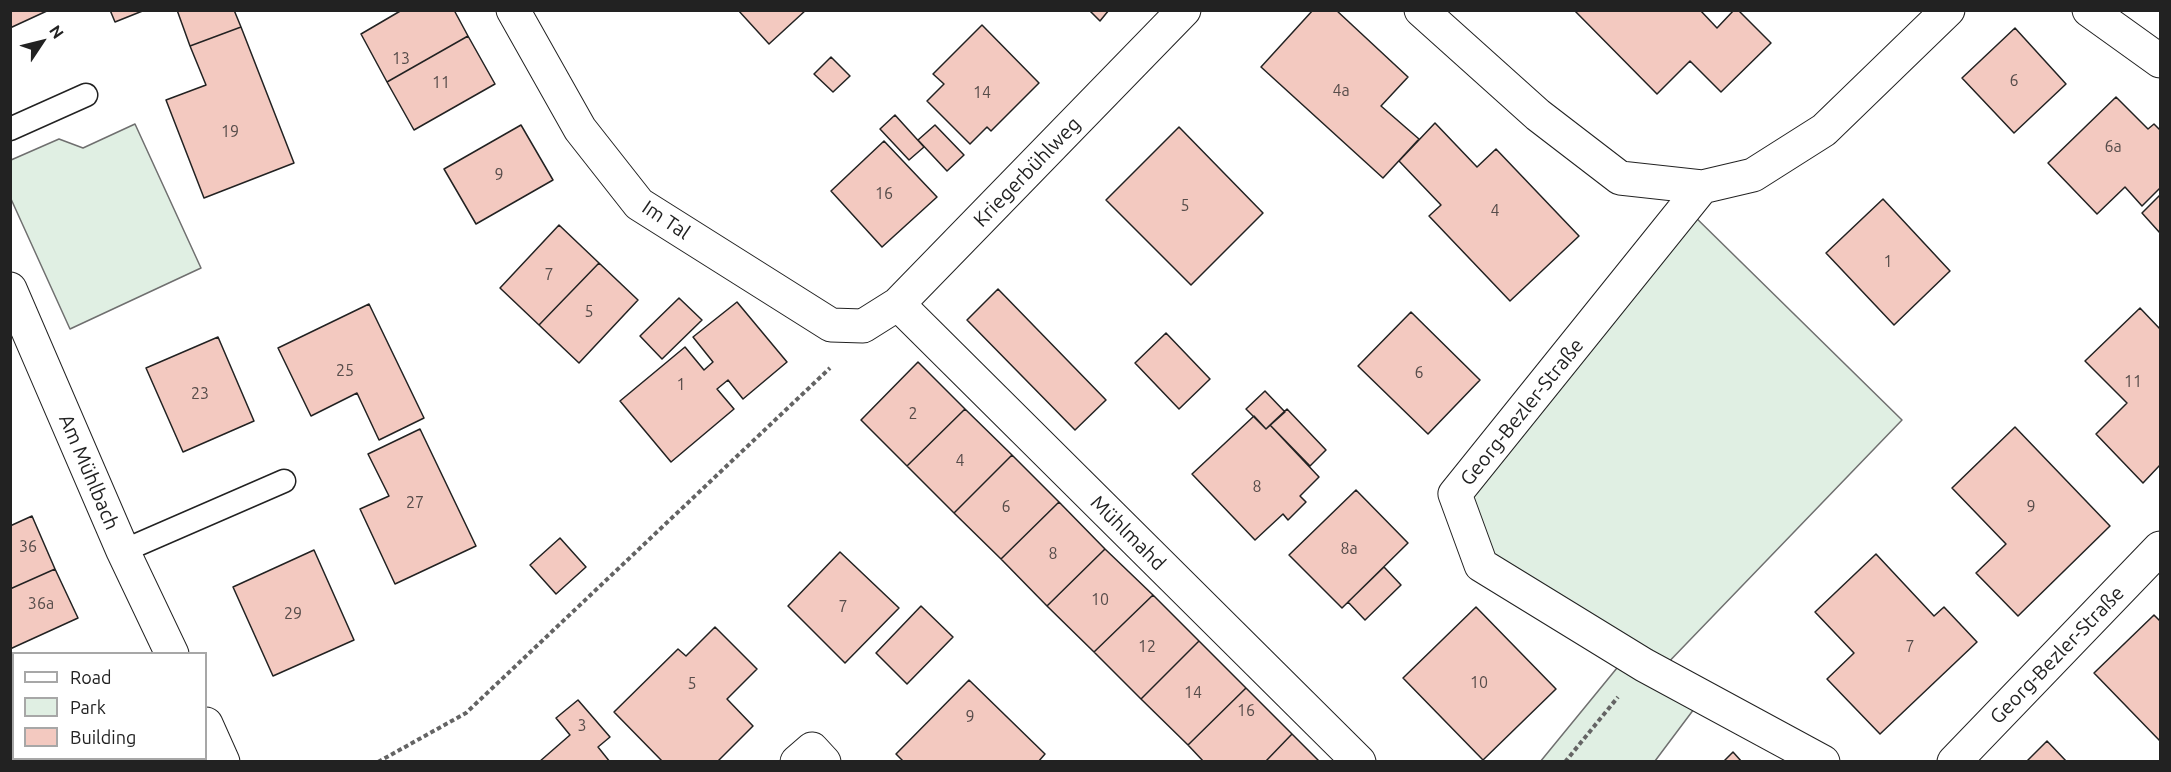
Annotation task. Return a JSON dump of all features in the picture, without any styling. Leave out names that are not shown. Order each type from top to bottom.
[{"type":"street","name":"Im Tal","points":[[513,10],[580,129],[639,204],[831,325],[864,326]]},
{"type":"street","name":"Kriegerbühlweg","points":[[864,326],[898,304],[1184,10]]},
{"type":"street","points":[[1421,10],[1538,115],[1620,178],[1702,188],[1753,175],[1824,130],[1948,10]]},
{"type":"street","points":[[2089,10],[2160,61]]},
{"type":"street","name":"Georg-Bezler-Straße","points":[[1702,188],[1455,494],[1481,565],[1644,665],[1823,762]]},
{"type":"street","name":"Am Mühlbach","points":[[10,289],[123,551],[171,652]]},
{"type":"street","name":"Mühlmahd","points":[[898,304],[1359,762]]},
{"type":"street","name":"Georg-Bezler-Straße","points":[[1954,762],[2160,548]]},
{"type":"street","points":[[207,726],[224,762]]},
{"type":"street","points":[[797,762],[812,749],[824,762]]},
{"type":"lane","points":[[10,129],[86,95]]},
{"type":"lane","points":[[123,551],[284,481]]},
{"type":"path","points":[[378,762],[466,713],[854,344],[864,326]]},
{"type":"path","points":[[1565,762],[1644,665]]},
{"type":"green space","points":[[135,124],[201,268],[70,329],[11,199],[11,160],[59,139],[83,148]]},
{"type":"green space","points":[[1687,209],[1902,420],[1660,671],[1482,564],[1458,494]]},
{"type":"green space","points":[[1626,657],[1700,701],[1655,761],[1540,762]]},
{"type":"building","points":[[10,10],[49,10],[10,28]]},
{"type":"building","points":[[110,10],[145,10],[115,22]]},
{"type":"building","points":[[177,10],[234,10],[241,27],[190,46]]},
{"type":"building","points":[[402,10],[454,10],[468,36],[387,82],[361,34]]},
{"type":"building","points":[[738,10],[806,10],[769,44]]},
{"type":"building","points":[[1089,10],[1109,10],[1100,21]]},
{"type":"building","points":[[1313,10],[1336,10],[1408,77],[1381,106],[1419,139],[1383,178],[1261,67]]},
{"type":"building","points":[[1574,10],[1700,10],[1717,28],[1734,10],[1738,10],[1771,43],[1721,92],[1690,61],[1657,94]]},
{"type":"building","points":[[982,25],[1039,83],[991,131],[987,127],[970,144],[927,101],[944,84],[933,74]]},
{"type":"building","points":[[241,27],[294,163],[204,198],[166,100],[206,85],[190,46]]},
{"type":"building","points":[[2015,28],[2066,84],[2014,133],[1962,78]]},
{"type":"building","points":[[468,36],[495,84],[414,130],[387,82]]},
{"type":"building","points":[[831,57],[850,76],[833,92],[814,74]]},
{"type":"building","points":[[2116,97],[2148,129],[2154,124],[2160,130],[2160,188],[2142,206],[2125,187],[2097,214],[2048,163]]},
{"type":"building","points":[[895,115],[924,147],[909,160],[880,129]]},
{"type":"building","points":[[1435,123],[1477,167],[1496,149],[1579,236],[1510,301],[1429,216],[1441,205],[1399,161]]},
{"type":"building","points":[[521,125],[553,180],[476,224],[444,169]]},
{"type":"building","points":[[935,125],[964,155],[947,171],[918,140]]},
{"type":"building","points":[[1179,127],[1263,213],[1191,285],[1106,200]]},
{"type":"building","points":[[884,141],[937,197],[882,247],[831,191]]},
{"type":"building","points":[[2160,195],[2160,233],[2142,213]]},
{"type":"building","points":[[1883,199],[1950,271],[1894,325],[1826,253]]},
{"type":"building","points":[[559,225],[599,263],[539,325],[500,288]]},
{"type":"building","points":[[599,263],[638,300],[579,363],[539,325]]},
{"type":"building","points":[[998,289],[1106,400],[1075,430],[967,320]]},
{"type":"building","points":[[679,298],[702,320],[662,359],[640,336]]},
{"type":"building","points":[[737,302],[787,362],[743,399],[728,380],[717,389],[734,409],[671,462],[620,401],[685,347],[704,370],[713,362],[693,337]]},
{"type":"building","points":[[369,304],[424,418],[379,440],[357,393],[311,416],[278,348]]},
{"type":"building","points":[[2140,308],[2160,329],[2160,465],[2143,483],[2096,434],[2127,403],[2085,361]]},
{"type":"building","points":[[1411,312],[1480,380],[1428,434],[1358,366]]},
{"type":"building","points":[[1166,333],[1210,379],[1179,409],[1135,363]]},
{"type":"building","points":[[218,337],[254,421],[183,452],[146,368]]},
{"type":"building","points":[[918,362],[965,409],[907,466],[861,420]]},
{"type":"building","points":[[1265,391],[1285,412],[1266,429],[1246,409]]},
{"type":"building","points":[[965,409],[1012,455],[954,513],[907,466]]},
{"type":"building","points":[[1287,409],[1326,450],[1310,466],[1270,425]]},
{"type":"building","points":[[1254,416],[1266,429],[1270,425],[1319,477],[1300,496],[1306,502],[1288,520],[1283,514],[1255,540],[1192,474]]},
{"type":"building","points":[[2015,427],[2110,526],[2018,616],[1976,573],[2006,544],[1952,488]]},
{"type":"building","points":[[420,429],[476,546],[395,584],[360,509],[389,496],[368,454]]},
{"type":"building","points":[[1012,455],[1059,502],[1001,559],[954,513]]},
{"type":"building","points":[[1356,490],[1408,543],[1342,608],[1289,555]]},
{"type":"building","points":[[1059,502],[1105,549],[1047,606],[1001,559]]},
{"type":"building","points":[[32,516],[55,569],[10,589],[10,526]]},
{"type":"building","points":[[560,538],[586,567],[556,594],[530,565]]},
{"type":"building","points":[[1105,549],[1153,595],[1094,652],[1047,606]]},
{"type":"building","points":[[314,550],[354,640],[273,676],[233,587]]},
{"type":"building","points":[[840,552],[899,608],[845,663],[788,606]]},
{"type":"building","points":[[1876,554],[1934,616],[1944,607],[1977,642],[1880,734],[1827,679],[1854,653],[1815,612]]},
{"type":"building","points":[[1384,567],[1401,585],[1365,620],[1348,602]]},
{"type":"building","points":[[55,569],[78,618],[10,649],[10,589]]},
{"type":"building","points":[[1153,595],[1199,641],[1141,699],[1094,652]]},
{"type":"building","points":[[921,606],[953,637],[907,684],[876,653]]},
{"type":"building","points":[[1476,607],[1556,689],[1483,760],[1403,678]]},
{"type":"building","points":[[2154,615],[2160,621],[2160,741],[2094,673]]},
{"type":"building","points":[[715,627],[757,669],[727,699],[753,726],[717,762],[663,762],[614,712],[678,649],[686,656]]},
{"type":"building","points":[[1199,641],[1246,688],[1188,745],[1141,699]]},
{"type":"building","points":[[969,680],[1045,754],[1038,762],[904,762],[896,754]]},
{"type":"building","points":[[1246,688],[1292,734],[1265,762],[1204,762],[1188,745]]},
{"type":"building","points":[[578,700],[610,737],[598,747],[610,762],[539,762],[570,735],[556,718]]},
{"type":"building","points":[[1292,734],[1320,762],[1265,762]]},
{"type":"building","points":[[2047,741],[2067,762],[2026,762]]},
{"type":"building","points":[[1733,752],[1742,762],[1723,762]]},
{"type":"building","points":[[52,760],[106,760],[103,762],[52,762]]},
{"type":"building","points":[[106,760],[145,760],[146,762],[103,762]]}]
